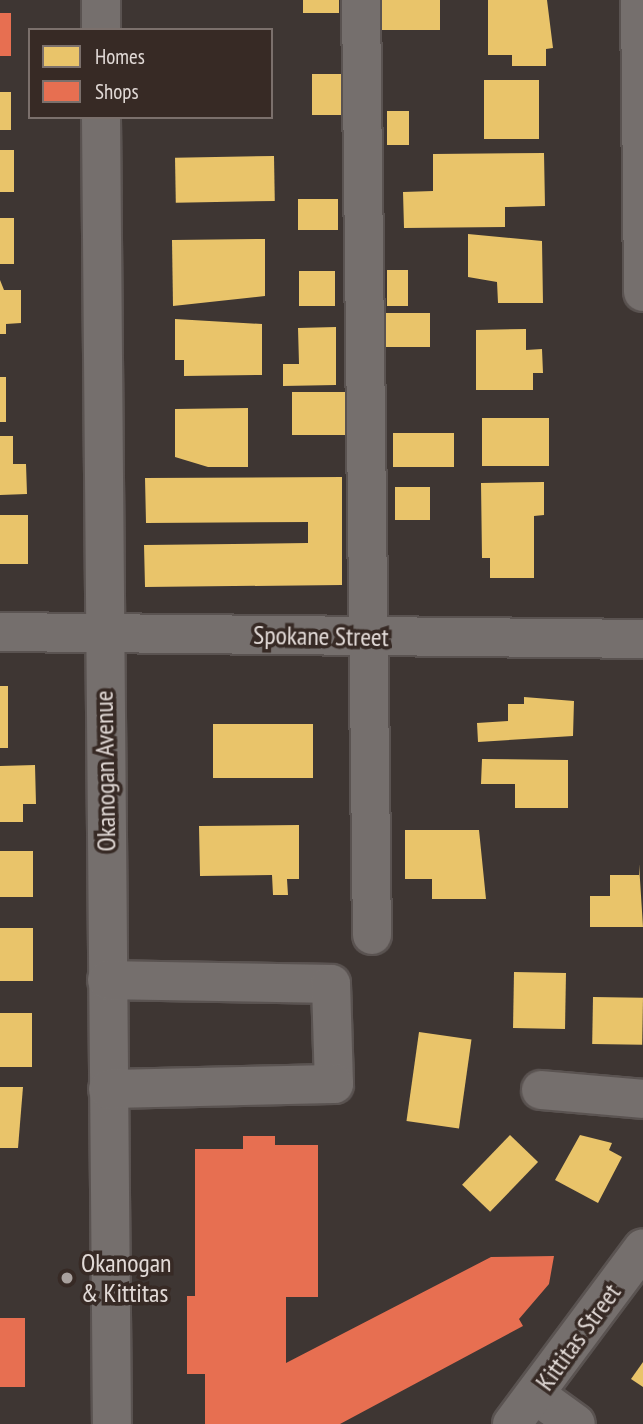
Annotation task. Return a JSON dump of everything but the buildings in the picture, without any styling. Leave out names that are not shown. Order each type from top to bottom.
[{"type":"street","points":[[101,0],[101,28]]},
{"type":"street","points":[[361,0],[372,935]]},
{"type":"street","points":[[640,0],[643,292]]},
{"type":"street","name":"Okanogan Avenue","points":[[102,119],[112,1424]]},
{"type":"street","name":"Spokane Street","points":[[0,632],[643,639]]},
{"type":"street","points":[[107,980],[331,984],[334,1084],[108,1089]]},
{"type":"street","points":[[541,1090],[643,1099]]},
{"type":"street","name":"Kittitas Street","points":[[512,1424],[643,1248]]},
{"type":"street","points":[[536,1395],[576,1424]]},
{"type":"place","name":"Okanogan & Kittitas","points":[[67,1278]]}]
